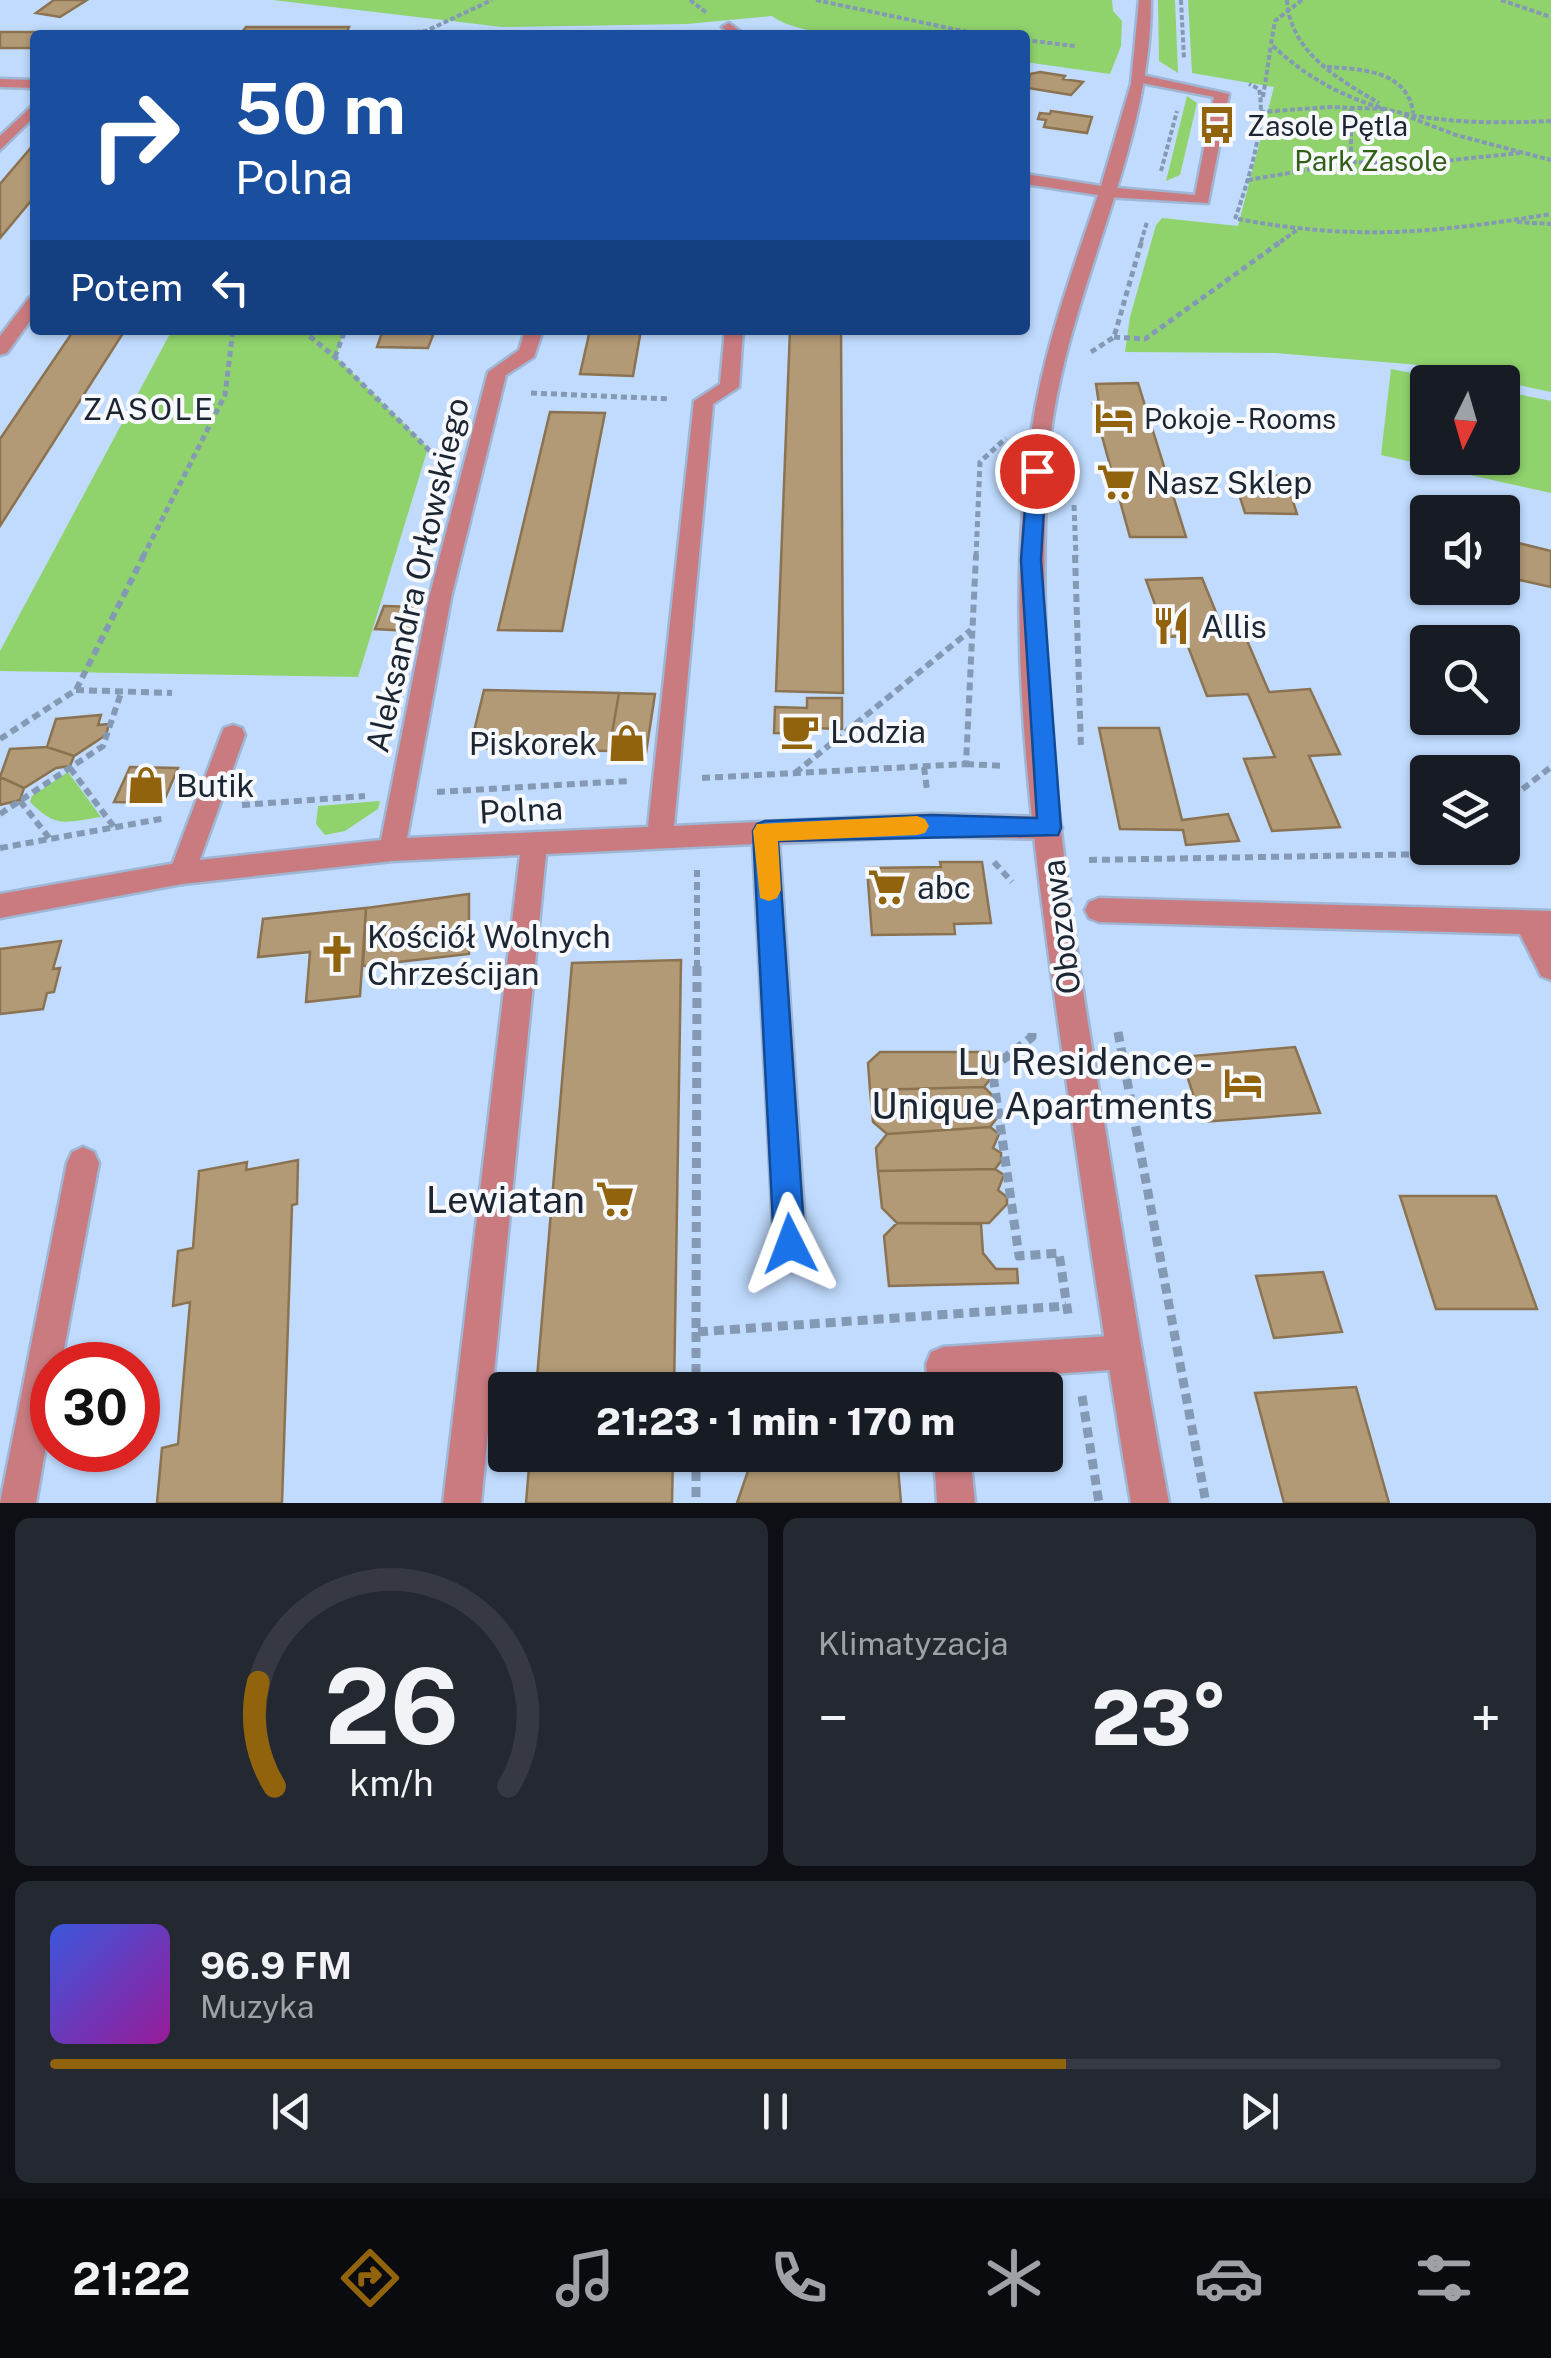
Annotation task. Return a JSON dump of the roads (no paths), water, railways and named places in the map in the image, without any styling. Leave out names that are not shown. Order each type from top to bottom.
[{"type":"street","name":"Obozowa","points":[[1144,0],[1142,80],[1064,321],[1038,453],[1031,560],[1049,828],[1068,990],[1150,1503]]},
{"type":"street","points":[[1030,180],[1106,192],[1202,200],[1222,94],[1142,80]]},
{"type":"street","points":[[0,82],[30,84]]},
{"type":"street","points":[[0,145],[30,112]]},
{"type":"street","points":[[0,349],[30,309]]},
{"type":"street","name":"Aleksandra Orłowskiego","points":[[392,850],[440,598],[497,372],[528,353],[533,335]]},
{"type":"street","points":[[660,838],[704,401],[729,387],[734,335]]},
{"type":"street","points":[[182,873],[232,735]]},
{"type":"street","name":"Polna","points":[[0,906],[182,873],[392,850],[932,825],[1049,828]]},
{"type":"street","points":[[765,831],[790,1244]]},
{"type":"street","points":[[462,1503],[534,845]]},
{"type":"street","points":[[1099,910],[1540,923],[1551,967]]},
{"type":"street","points":[[17,1503],[83,1163]]},
{"type":"street","points":[[944,1372],[943,1364],[1125,1352]]},
{"type":"street","points":[[953,1472],[956,1503]]},
{"type":"place","name":"Zasole Pętla","points":[[1217,125]]},
{"type":"place","name":"Pokoje - Rooms","points":[[1114,418]]},
{"type":"place","name":"Nasz Sklep","points":[[1116,482]]},
{"type":"place","name":"Allis","points":[[1171,626]]},
{"type":"place","name":"Lodzia","points":[[800,731]]},
{"type":"place","name":"Piskorek","points":[[627,743]]},
{"type":"place","name":"Butik","points":[[146,785]]},
{"type":"place","name":"abc","points":[[887,887]]},
{"type":"place","name":"Kościół Wolnych Chrześcijan","points":[[337,954]]},
{"type":"place","name":"Lu Residence - Unique Apartments","points":[[1243,1083]]},
{"type":"place","name":"Lewiatan","points":[[615,1199]]},
{"type":"district","name":"ZASOLE","points":[[149,409]]},
{"type":"park label","name":"Park Zasole","points":[[1371,160]]}]
